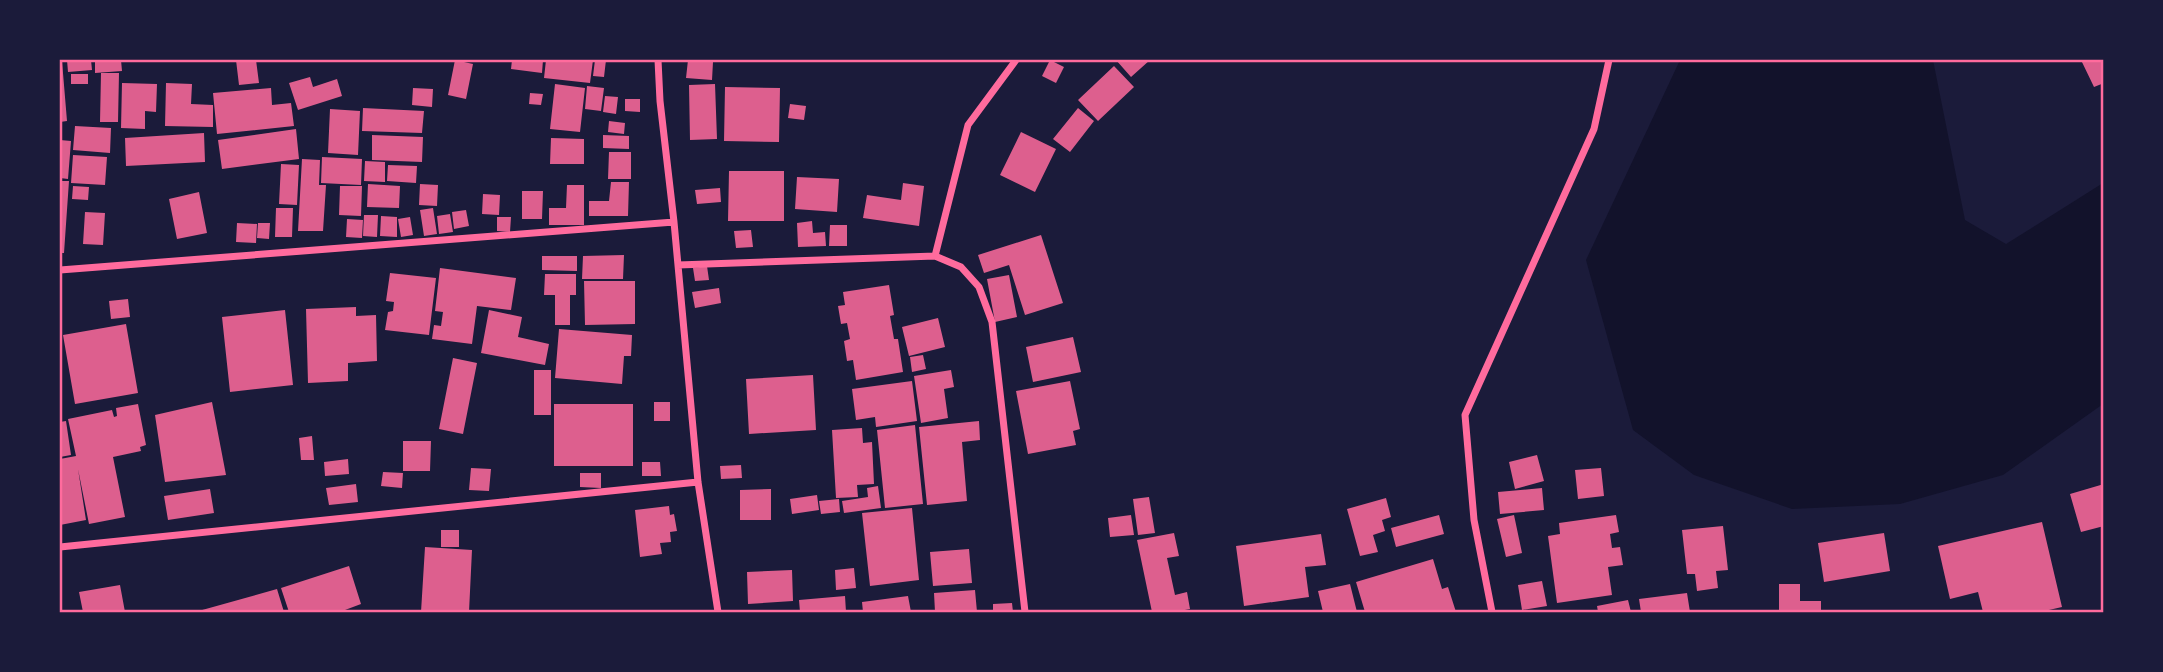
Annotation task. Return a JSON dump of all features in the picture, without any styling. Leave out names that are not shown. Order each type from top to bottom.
[{"type":"street","points":[[658,60],[698,482],[718,612]]},
{"type":"street","points":[[935,256],[968,125],[1016,60]]},
{"type":"street","points":[[1492,612],[1474,520],[1465,415],[1594,129],[1609,60]]},
{"type":"street","points":[[60,270],[674,222]]},
{"type":"street","points":[[678,265],[935,256],[961,267],[979,287],[992,322],[1025,612]]},
{"type":"street","points":[[60,547],[698,482]]},
{"type":"shaded area","points":[[1680,60],[1933,60],[1965,220],[2006,244],[2103,183],[2103,404],[2003,475],[1900,504],[1792,509],[1694,475],[1633,430],[1586,260]]},
{"type":"building","points":[[67,60],[91,60],[92,70],[68,72]]},
{"type":"building","points":[[95,60],[121,60],[122,71],[95,73]]},
{"type":"building","points":[[236,60],[256,60],[259,83],[239,85]]},
{"type":"building","points":[[455,60],[473,64],[466,99],[448,95]]},
{"type":"building","points":[[512,60],[543,60],[542,73],[511,69]]},
{"type":"building","points":[[546,60],[593,60],[590,83],[544,78]]},
{"type":"building","points":[[595,60],[606,60],[604,77],[593,76]]},
{"type":"building","points":[[688,60],[713,62],[712,80],[686,78]]},
{"type":"building","points":[[1050,60],[1064,67],[1056,83],[1042,76]]},
{"type":"building","points":[[1116,60],[1150,60],[1131,77]]},
{"type":"building","points":[[2081,60],[2104,60],[2104,83],[2094,87]]},
{"type":"building","points":[[60,61],[67,121],[60,122]]},
{"type":"building","points":[[1114,66],[1134,87],[1098,121],[1078,100]]},
{"type":"building","points":[[101,73],[119,73],[118,122],[100,122]]},
{"type":"building","points":[[71,74],[88,74],[88,84],[71,84]]},
{"type":"building","points":[[310,77],[313,87],[337,79],[342,96],[298,110],[289,83]]},
{"type":"building","points":[[122,83],[157,84],[156,112],[145,111],[145,129],[121,128]]},
{"type":"building","points":[[166,83],[192,84],[191,104],[213,105],[213,127],[165,126]]},
{"type":"building","points":[[555,84],[585,88],[580,132],[550,129]]},
{"type":"building","points":[[715,84],[717,139],[690,140],[689,85]]},
{"type":"building","points":[[587,86],[604,88],[601,111],[585,109]]},
{"type":"building","points":[[725,87],[780,88],[779,142],[724,141]]},
{"type":"building","points":[[271,88],[272,105],[291,103],[294,126],[217,134],[213,93]]},
{"type":"building","points":[[413,88],[433,89],[432,107],[412,105]]},
{"type":"building","points":[[530,93],[543,94],[541,105],[529,104]]},
{"type":"building","points":[[605,96],[618,97],[616,114],[603,112]]},
{"type":"building","points":[[625,99],[640,99],[640,112],[625,111]]},
{"type":"building","points":[[790,104],[806,106],[804,120],[788,118]]},
{"type":"building","points":[[363,108],[424,111],[422,133],[362,131]]},
{"type":"building","points":[[1078,108],[1094,121],[1070,152],[1053,139]]},
{"type":"building","points":[[330,109],[360,111],[358,155],[328,153]]},
{"type":"building","points":[[609,121],[625,123],[624,134],[608,132]]},
{"type":"building","points":[[75,126],[111,128],[110,153],[73,150]]},
{"type":"building","points":[[296,129],[299,159],[222,169],[218,140]]},
{"type":"building","points":[[1021,132],[1056,149],[1035,192],[1000,175]]},
{"type":"building","points":[[204,133],[205,162],[126,166],[125,138]]},
{"type":"building","points":[[372,135],[423,137],[422,162],[372,160]]},
{"type":"building","points":[[603,135],[629,136],[629,149],[603,148]]},
{"type":"building","points":[[551,138],[584,139],[584,164],[550,164]]},
{"type":"building","points":[[60,140],[71,141],[68,179],[60,178]]},
{"type":"building","points":[[609,152],[631,152],[631,179],[608,179]]},
{"type":"building","points":[[73,155],[107,157],[105,185],[71,183]]},
{"type":"building","points":[[322,157],[362,159],[361,185],[321,183]]},
{"type":"building","points":[[302,159],[320,160],[319,185],[326,185],[323,231],[298,231]]},
{"type":"building","points":[[365,161],[385,162],[385,182],[364,181]]},
{"type":"building","points":[[281,164],[299,165],[297,205],[279,204]]},
{"type":"building","points":[[388,165],[417,166],[416,183],[387,181]]},
{"type":"building","points":[[729,171],[784,171],[784,221],[728,221]]},
{"type":"building","points":[[797,177],[839,179],[837,212],[795,209]]},
{"type":"building","points":[[60,181],[69,181],[64,253],[60,253]]},
{"type":"building","points":[[611,182],[629,182],[628,216],[589,216],[589,201],[609,201]]},
{"type":"building","points":[[903,183],[924,186],[919,226],[863,218],[867,195],[901,200]]},
{"type":"building","points":[[368,184],[400,186],[399,208],[367,207]]},
{"type":"building","points":[[420,184],[438,185],[437,206],[419,205]]},
{"type":"building","points":[[567,185],[584,185],[584,225],[549,225],[549,208],[566,208]]},
{"type":"building","points":[[73,186],[89,187],[88,200],[72,199]]},
{"type":"building","points":[[340,186],[362,186],[361,216],[339,215]]},
{"type":"building","points":[[720,188],[721,202],[697,204],[695,190]]},
{"type":"building","points":[[522,191],[543,191],[542,219],[522,219]]},
{"type":"building","points":[[199,192],[207,233],[177,239],[169,199]]},
{"type":"building","points":[[483,194],[500,195],[499,215],[482,214]]},
{"type":"building","points":[[276,208],[293,208],[292,237],[275,237]]},
{"type":"building","points":[[433,208],[437,234],[424,236],[420,210]]},
{"type":"building","points":[[466,210],[469,226],[454,229],[452,212]]},
{"type":"building","points":[[85,212],[105,213],[103,245],[83,244]]},
{"type":"building","points":[[450,214],[453,232],[439,234],[437,216]]},
{"type":"building","points":[[364,215],[378,215],[377,237],[363,236]]},
{"type":"building","points":[[381,216],[397,217],[397,237],[380,236]]},
{"type":"building","points":[[410,217],[413,235],[401,237],[398,219]]},
{"type":"building","points":[[497,217],[511,217],[510,232],[497,231]]},
{"type":"building","points":[[347,219],[363,220],[362,238],[346,237]]},
{"type":"building","points":[[812,221],[813,233],[825,232],[826,246],[798,247],[797,223]]},
{"type":"building","points":[[237,223],[257,224],[256,243],[236,242]]},
{"type":"building","points":[[258,223],[270,223],[269,239],[257,238]]},
{"type":"building","points":[[830,225],[847,225],[847,246],[829,246]]},
{"type":"building","points":[[751,230],[753,247],[736,248],[734,231]]},
{"type":"building","points":[[1041,235],[1063,303],[1025,315],[1009,265],[984,273],[978,255]]},
{"type":"building","points":[[624,255],[623,279],[582,279],[583,256]]},
{"type":"building","points":[[542,256],[577,256],[577,271],[542,270]]},
{"type":"building","points":[[707,266],[709,280],[695,281],[693,268]]},
{"type":"building","points":[[440,268],[516,278],[511,310],[477,306],[472,344],[432,339],[434,325],[441,326],[443,312],[435,311]]},
{"type":"building","points":[[390,273],[436,278],[429,335],[385,330],[388,312],[393,311],[394,302],[386,301]]},
{"type":"building","points":[[545,274],[576,274],[576,295],[570,295],[570,325],[555,325],[555,295],[544,295]]},
{"type":"building","points":[[1009,275],[1017,317],[995,322],[987,279]]},
{"type":"building","points":[[584,281],[635,281],[635,324],[585,325]]},
{"type":"building","points":[[889,285],[894,315],[890,316],[894,339],[898,339],[903,372],[856,380],[853,360],[847,361],[844,341],[850,339],[847,323],[841,324],[838,306],[845,305],[843,292]]},
{"type":"building","points":[[719,288],[721,303],[695,308],[692,292]]},
{"type":"building","points":[[128,299],[130,317],[111,319],[109,301]]},
{"type":"building","points":[[356,307],[356,316],[376,315],[377,361],[348,363],[348,381],[308,383],[306,309]]},
{"type":"building","points":[[285,310],[293,385],[230,392],[222,317]]},
{"type":"building","points":[[489,310],[522,317],[518,337],[549,344],[545,365],[481,353]]},
{"type":"building","points":[[938,318],[945,347],[909,356],[902,327]]},
{"type":"building","points":[[126,324],[138,393],[75,404],[63,335]]},
{"type":"building","points":[[559,329],[632,335],[631,356],[624,356],[622,384],[555,378]]},
{"type":"building","points":[[1073,337],[1081,372],[1033,382],[1026,347]]},
{"type":"building","points":[[923,355],[926,369],[912,372],[910,357]]},
{"type":"building","points":[[453,358],[477,363],[463,434],[439,429]]},
{"type":"building","points":[[534,370],[551,370],[551,415],[534,415]]},
{"type":"building","points":[[951,370],[954,387],[944,389],[948,418],[921,423],[914,376]]},
{"type":"building","points":[[813,375],[816,430],[749,434],[746,379]]},
{"type":"building","points":[[912,381],[917,421],[876,427],[875,417],[856,420],[852,389]]},
{"type":"building","points":[[1070,381],[1080,429],[1073,431],[1076,445],[1028,454],[1016,391]]},
{"type":"building","points":[[212,402],[226,475],[165,482],[155,415]]},
{"type":"building","points":[[654,402],[670,402],[670,421],[654,421]]},
{"type":"building","points":[[138,404],[146,445],[140,447],[141,451],[113,457],[125,517],[89,524],[78,469],[86,520],[60,525],[60,459],[76,456],[68,419],[112,410],[114,417],[117,416],[116,408]]},
{"type":"building","points":[[554,404],[633,404],[633,466],[554,466]]},
{"type":"building","points":[[66,421],[71,455],[60,457],[60,422]]},
{"type":"building","points":[[979,421],[980,440],[962,442],[967,501],[927,505],[919,427]]},
{"type":"building","points":[[915,425],[923,504],[885,508],[877,430]]},
{"type":"building","points":[[862,428],[863,443],[872,442],[874,484],[857,485],[858,497],[836,498],[832,430]]},
{"type":"building","points":[[312,436],[314,460],[301,460],[299,438]]},
{"type":"building","points":[[403,441],[431,441],[430,471],[403,471]]},
{"type":"building","points":[[1537,455],[1544,481],[1515,489],[1509,462]]},
{"type":"building","points":[[348,459],[349,474],[325,476],[324,462]]},
{"type":"building","points":[[642,462],[660,462],[661,476],[642,476]]},
{"type":"building","points":[[741,465],[742,478],[721,479],[720,466]]},
{"type":"building","points":[[471,468],[491,469],[489,491],[469,490]]},
{"type":"building","points":[[1601,468],[1604,496],[1578,499],[1575,470]]},
{"type":"building","points":[[383,472],[403,473],[402,488],[381,486]]},
{"type":"building","points":[[580,473],[601,473],[601,488],[580,487]]},
{"type":"building","points":[[356,484],[358,502],[329,505],[326,488]]},
{"type":"building","points":[[2104,484],[2104,526],[2081,532],[2070,494]]},
{"type":"building","points":[[878,486],[881,508],[844,513],[842,501],[868,497],[867,488]]},
{"type":"building","points":[[1542,488],[1544,510],[1500,514],[1498,492]]},
{"type":"building","points":[[210,489],[214,513],[168,520],[164,496]]},
{"type":"building","points":[[771,489],[771,520],[740,520],[740,490]]},
{"type":"building","points":[[817,495],[819,510],[792,514],[790,499]]},
{"type":"building","points":[[1149,497],[1155,533],[1138,535],[1133,499]]},
{"type":"building","points":[[1386,498],[1391,517],[1382,520],[1385,531],[1373,535],[1378,552],[1360,556],[1347,509]]},
{"type":"building","points":[[839,499],[840,512],[821,514],[819,501]]},
{"type":"building","points":[[669,506],[670,515],[674,514],[677,531],[670,532],[671,542],[660,543],[662,554],[640,557],[635,510]]},
{"type":"building","points":[[912,508],[919,580],[870,586],[862,513]]},
{"type":"building","points":[[1131,515],[1134,535],[1110,537],[1108,518]]},
{"type":"building","points":[[1439,515],[1444,534],[1396,547],[1391,528]]},
{"type":"building","points":[[1514,515],[1522,553],[1506,557],[1497,519]]},
{"type":"building","points":[[1616,515],[1619,532],[1610,534],[1612,548],[1620,547],[1623,565],[1608,567],[1612,595],[1557,603],[1548,536],[1560,534],[1559,523]]},
{"type":"building","points":[[2042,522],[2062,607],[2040,612],[1983,612],[1978,592],[1950,599],[1938,546]]},
{"type":"building","points":[[1723,526],[1728,570],[1716,571],[1718,588],[1697,591],[1695,574],[1687,574],[1682,530]]},
{"type":"building","points":[[441,530],[459,530],[459,547],[441,547]]},
{"type":"building","points":[[1174,533],[1179,556],[1167,558],[1175,595],[1187,592],[1190,609],[1152,612],[1137,540]]},
{"type":"building","points":[[1884,533],[1890,571],[1824,582],[1818,543]]},
{"type":"building","points":[[1321,534],[1326,565],[1305,567],[1309,597],[1244,606],[1236,546]]},
{"type":"building","points":[[425,547],[472,550],[469,612],[421,612]]},
{"type":"building","points":[[969,549],[972,583],[933,586],[930,552]]},
{"type":"building","points":[[1433,559],[1442,589],[1448,587],[1456,612],[1365,612],[1356,582]]},
{"type":"building","points":[[349,566],[361,604],[345,612],[289,612],[281,588]]},
{"type":"building","points":[[854,568],[856,588],[836,590],[835,570]]},
{"type":"building","points":[[792,570],[793,601],[748,604],[747,572]]},
{"type":"building","points":[[1542,581],[1547,606],[1522,610],[1518,585]]},
{"type":"building","points":[[1350,584],[1357,612],[1323,612],[1318,591]]},
{"type":"building","points":[[1779,584],[1800,584],[1800,601],[1821,601],[1821,612],[1779,612]]},
{"type":"building","points":[[120,585],[125,612],[83,612],[79,592]]},
{"type":"building","points":[[277,589],[284,612],[195,612]]},
{"type":"building","points":[[975,590],[977,612],[935,612],[934,593]]},
{"type":"building","points":[[1687,593],[1690,612],[1641,612],[1639,599]]},
{"type":"building","points":[[845,596],[846,612],[800,612],[799,600]]},
{"type":"building","points":[[908,596],[911,612],[863,612],[862,602]]},
{"type":"building","points":[[1628,600],[1631,612],[1598,612],[1597,606]]},
{"type":"building","points":[[1012,603],[1013,612],[993,612],[993,604]]}]
